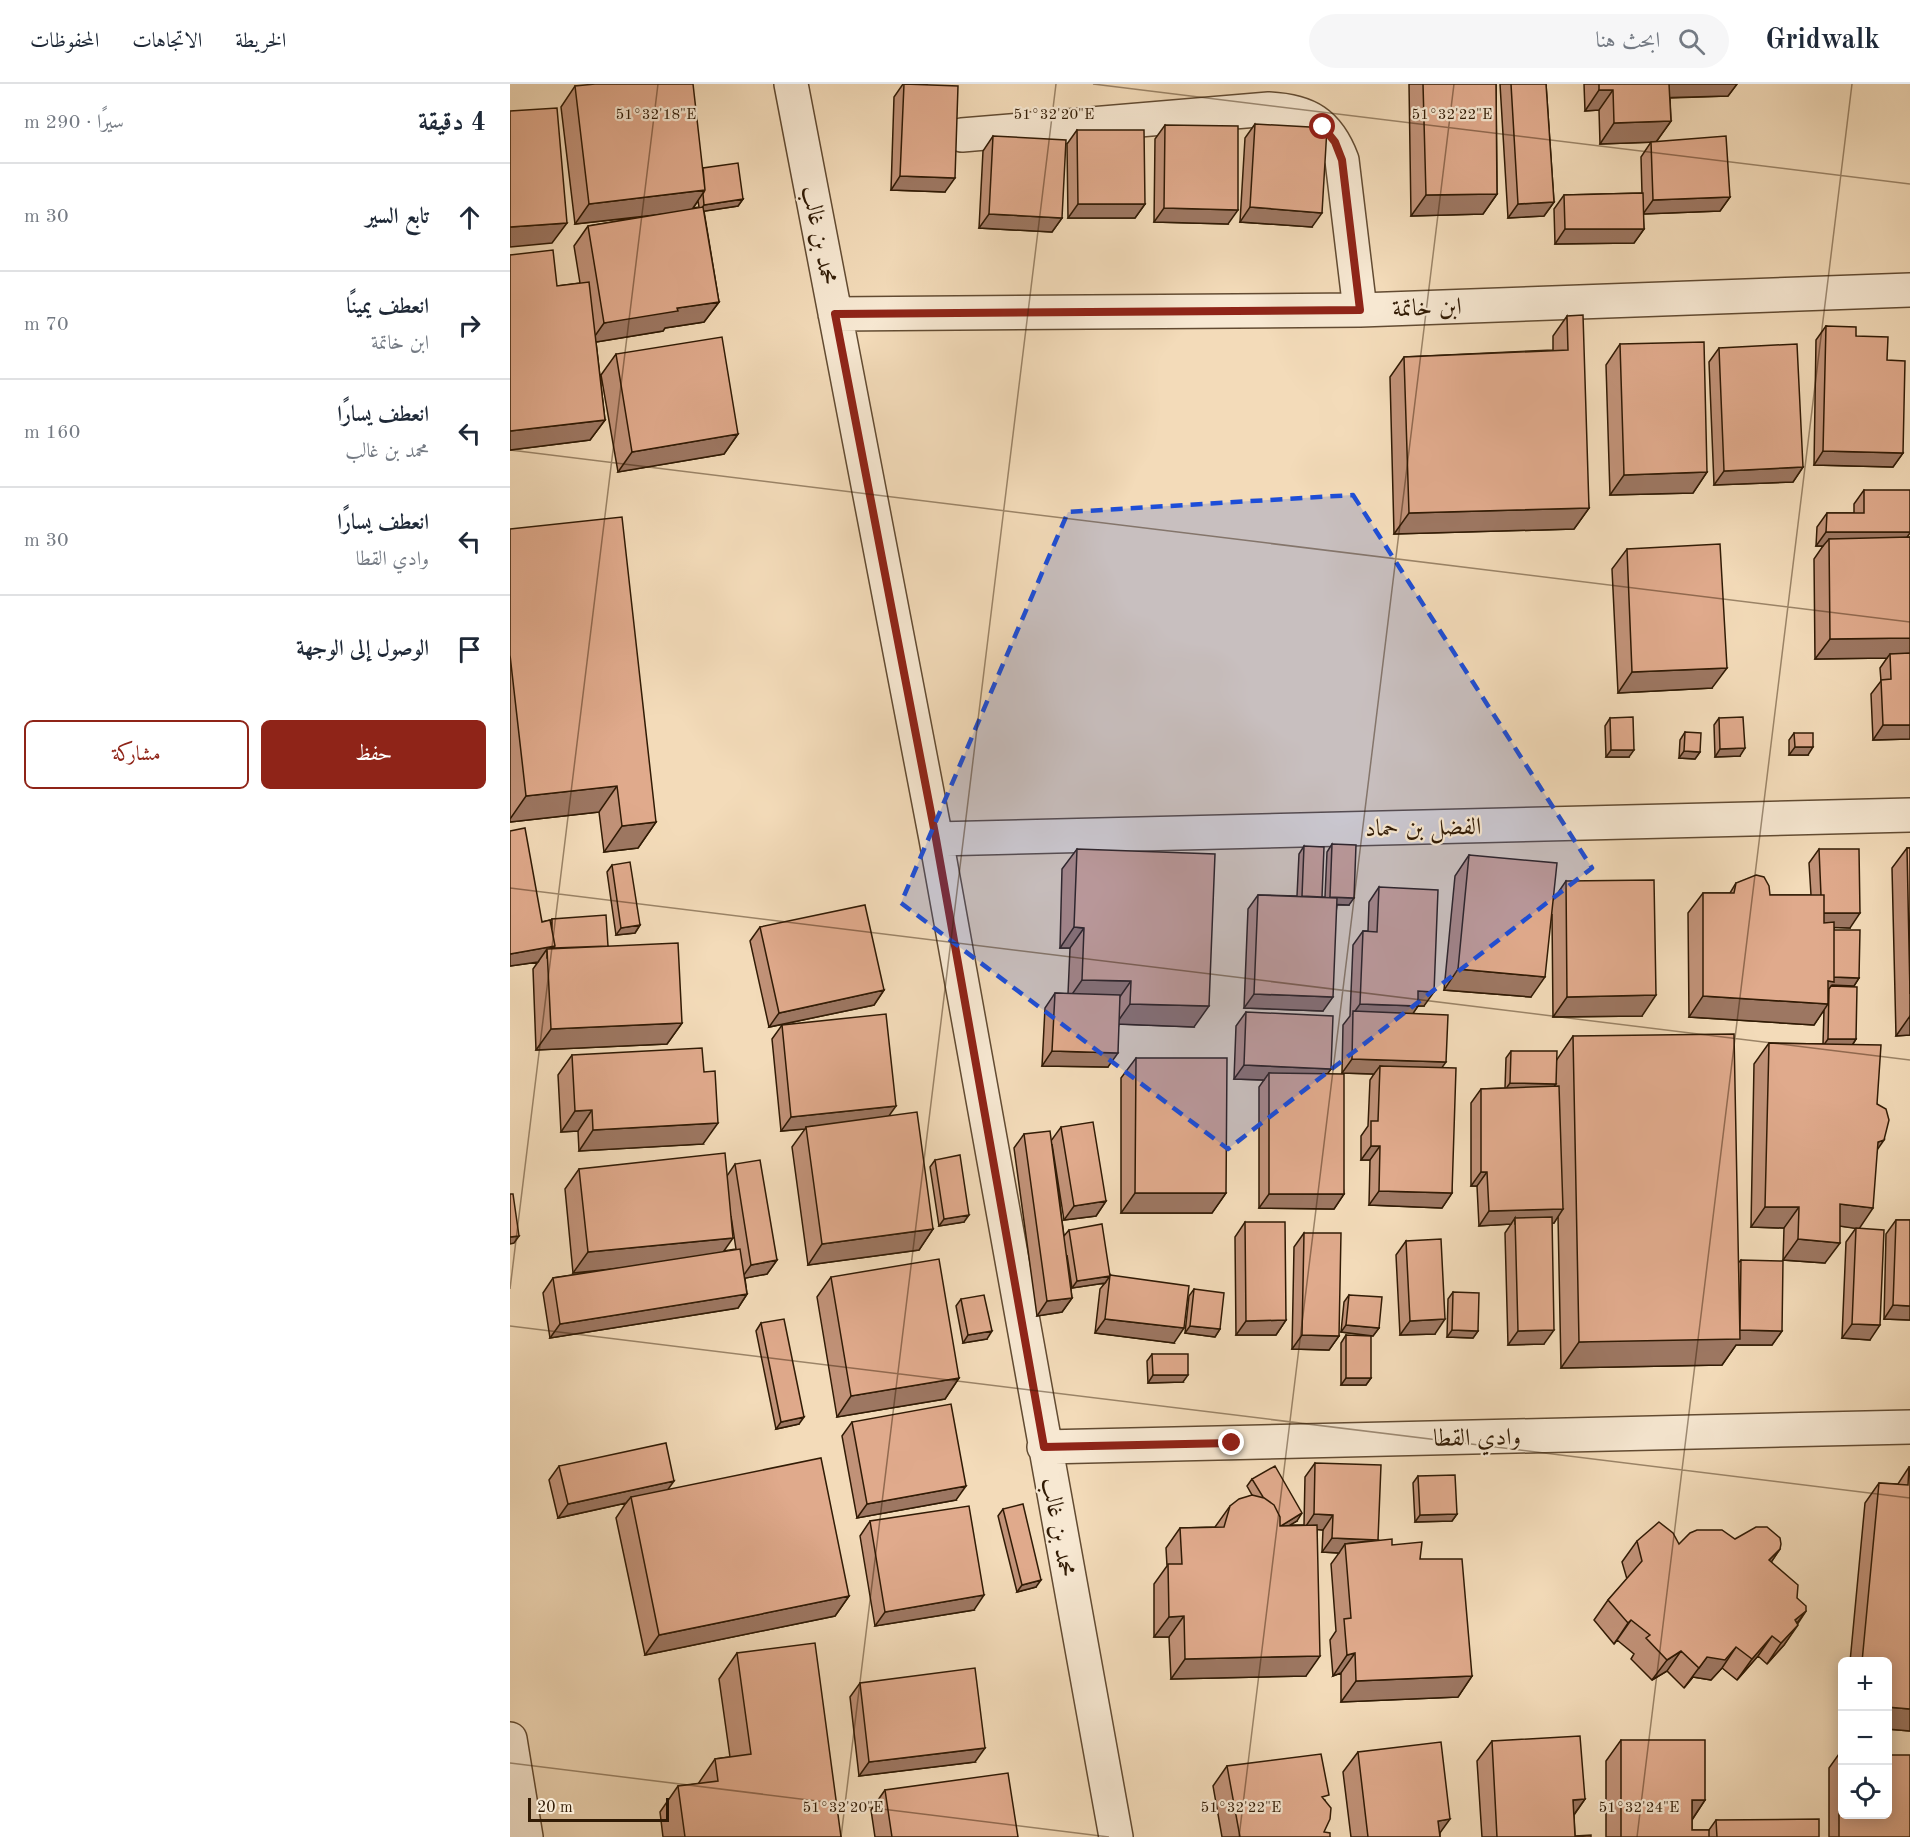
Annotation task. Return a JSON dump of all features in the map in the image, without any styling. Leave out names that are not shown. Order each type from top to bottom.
[{"type":"street","name":"محمد بن غالب","points":[[791,84],[936,839],[1116,1837]]},
{"type":"street","points":[[962,135],[1269,109],[1288,110],[1307,116],[1323,127],[1335,142],[1342,160],[1360,310]]},
{"type":"street","name":"ابن خاتمة","points":[[835,314],[1360,310],[1910,290]]},
{"type":"street","name":"الفضل بن حماد","points":[[936,839],[1910,815]]},
{"type":"street","name":"وادي القطا","points":[[1044,1447],[1910,1427]]},
{"type":"street","points":[[510,1739],[526,1837]]},
{"type":"highlighted area","points":[[1353,495],[1592,868],[1228,1149],[901,903],[1068,512]]},
{"type":"building","points":[[693,84],[705,190],[589,204],[575,86]]},
{"type":"building","points":[[904,84],[958,86],[955,178],[900,176]]},
{"type":"building","points":[[1423,84],[1496,84],[1497,194],[1426,195]]},
{"type":"building","points":[[1511,84],[1546,84],[1554,202],[1518,204]]},
{"type":"building","points":[[1599,84],[1669,84],[1671,121],[1614,123],[1613,90],[1599,90]]},
{"type":"building","points":[[557,108],[567,223],[510,227],[510,111]]},
{"type":"building","points":[[1255,124],[1327,128],[1322,213],[1250,207]]},
{"type":"building","points":[[1165,125],[1238,126],[1238,210],[1164,208]]},
{"type":"building","points":[[1077,130],[1144,130],[1145,204],[1078,204]]},
{"type":"building","points":[[993,136],[1066,140],[1062,218],[989,214]]},
{"type":"building","points":[[1726,136],[1730,197],[1653,200],[1651,142]]},
{"type":"building","points":[[738,163],[743,199],[704,205],[703,168]]},
{"type":"building","points":[[1643,193],[1644,229],[1565,229],[1564,195]]},
{"type":"building","points":[[703,207],[719,302],[604,323],[588,226]]},
{"type":"building","points":[[553,250],[557,286],[589,282],[605,420],[510,431],[510,255]]},
{"type":"building","points":[[1583,315],[1589,508],[1409,513],[1404,357],[1568,350],[1567,316]]},
{"type":"building","points":[[1826,326],[1856,327],[1856,336],[1888,337],[1887,360],[1905,361],[1903,453],[1823,451]]},
{"type":"building","points":[[722,337],[738,434],[632,452],[616,354]]},
{"type":"building","points":[[1704,342],[1707,472],[1624,475],[1620,344]]},
{"type":"building","points":[[1797,344],[1803,467],[1724,471],[1719,348]]},
{"type":"building","points":[[1864,490],[1910,490],[1910,532],[1826,532],[1827,513],[1864,513]]},
{"type":"building","points":[[622,517],[656,822],[622,826],[617,786],[526,796],[510,655],[510,529]]},
{"type":"building","points":[[1910,537],[1910,638],[1830,639],[1829,539]]},
{"type":"building","points":[[1720,544],[1727,668],[1632,672],[1627,549]]},
{"type":"building","points":[[1910,653],[1910,725],[1883,725],[1881,680],[1891,679],[1890,654]]},
{"type":"building","points":[[1633,717],[1634,750],[1611,750],[1610,718]]},
{"type":"building","points":[[1743,717],[1745,748],[1720,749],[1719,718]]},
{"type":"building","points":[[1685,732],[1701,733],[1700,752],[1684,751]]},
{"type":"building","points":[[1794,733],[1813,733],[1813,747],[1795,747]]},
{"type":"building","points":[[525,828],[542,922],[550,920],[555,946],[510,954],[510,831]]},
{"type":"building","points":[[1332,844],[1356,845],[1354,898],[1330,897]]},
{"type":"building","points":[[1304,846],[1324,847],[1322,897],[1302,896]]},
{"type":"building","points":[[1907,848],[1910,848],[1910,994]]},
{"type":"building","points":[[1077,849],[1215,854],[1209,1006],[1130,1004],[1131,981],[1082,980],[1084,928],[1074,927]]},
{"type":"building","points":[[1819,849],[1859,849],[1860,913],[1824,913]]},
{"type":"building","points":[[1469,855],[1557,863],[1545,977],[1458,969]]},
{"type":"building","points":[[630,862],[640,925],[621,928],[612,865]]},
{"type":"building","points":[[1756,875],[1764,877],[1769,886],[1770,895],[1824,895],[1824,923],[1834,922],[1834,982],[1828,981],[1828,1004],[1703,996],[1703,893],[1734,893],[1736,883]]},
{"type":"building","points":[[1654,880],[1656,995],[1567,997],[1566,881]]},
{"type":"building","points":[[1379,887],[1438,890],[1434,992],[1418,991],[1418,1006],[1360,1004],[1363,931],[1377,932]]},
{"type":"building","points":[[1258,895],[1337,898],[1333,997],[1254,994]]},
{"type":"building","points":[[865,905],[884,990],[779,1013],[760,927]]},
{"type":"building","points":[[606,915],[608,946],[554,948],[552,919]]},
{"type":"building","points":[[1834,930],[1860,930],[1859,978],[1834,977]]},
{"type":"building","points":[[678,943],[682,1023],[551,1029],[547,949]]},
{"type":"building","points":[[1831,986],[1857,987],[1856,1039],[1828,1039],[1829,989]]},
{"type":"building","points":[[1055,993],[1120,995],[1118,1053],[1052,1051]]},
{"type":"building","points":[[1353,1011],[1448,1015],[1446,1062],[1352,1059]]},
{"type":"building","points":[[1246,1012],[1333,1016],[1331,1069],[1244,1065]]},
{"type":"building","points":[[886,1014],[896,1106],[791,1117],[782,1025]]},
{"type":"building","points":[[1734,1034],[1740,1339],[1579,1342],[1573,1036]]},
{"type":"building","points":[[1769,1043],[1881,1045],[1877,1104],[1886,1109],[1889,1120],[1884,1140],[1878,1142],[1873,1208],[1840,1204],[1840,1243],[1798,1239],[1799,1207],[1765,1207]]},
{"type":"building","points":[[702,1048],[704,1072],[715,1071],[718,1123],[593,1130],[592,1110],[575,1111],[572,1055]]},
{"type":"building","points":[[1511,1051],[1557,1051],[1556,1084],[1510,1083]]},
{"type":"building","points":[[1136,1058],[1227,1058],[1226,1193],[1135,1193]]},
{"type":"building","points":[[1380,1066],[1456,1068],[1452,1193],[1379,1191],[1380,1146],[1371,1146],[1371,1121],[1378,1121]]},
{"type":"building","points":[[1269,1073],[1344,1074],[1344,1194],[1269,1194]]},
{"type":"building","points":[[1559,1086],[1563,1209],[1489,1211],[1487,1172],[1481,1172],[1481,1089]]},
{"type":"building","points":[[917,1112],[933,1229],[822,1244],[806,1127]]},
{"type":"building","points":[[1093,1122],[1106,1201],[1074,1206],[1061,1127]]},
{"type":"building","points":[[1050,1131],[1072,1298],[1047,1301],[1024,1134]]},
{"type":"building","points":[[725,1153],[733,1238],[588,1252],[579,1169]]},
{"type":"building","points":[[960,1155],[969,1215],[944,1219],[935,1160]]},
{"type":"building","points":[[760,1160],[777,1260],[751,1265],[735,1164]]},
{"type":"building","points":[[510,1194],[513,1194],[519,1236],[510,1237]]},
{"type":"building","points":[[1552,1217],[1554,1330],[1518,1331],[1515,1218]]},
{"type":"building","points":[[1896,1220],[1910,1220],[1910,1306],[1893,1305]]},
{"type":"building","points":[[1245,1222],[1285,1222],[1286,1320],[1246,1321]]},
{"type":"building","points":[[1102,1224],[1110,1276],[1077,1281],[1069,1230]]},
{"type":"building","points":[[1856,1228],[1884,1230],[1880,1325],[1852,1324]]},
{"type":"building","points":[[1304,1233],[1341,1233],[1339,1336],[1302,1335]]},
{"type":"building","points":[[1441,1239],[1445,1319],[1410,1321],[1406,1241]]},
{"type":"building","points":[[740,1249],[747,1294],[560,1324],[553,1278]]},
{"type":"building","points":[[939,1259],[959,1378],[851,1396],[831,1277]]},
{"type":"building","points":[[1741,1260],[1783,1261],[1782,1331],[1740,1330]]},
{"type":"building","points":[[1110,1275],[1189,1286],[1184,1328],[1105,1319]]},
{"type":"building","points":[[1194,1289],[1224,1293],[1220,1329],[1190,1326]]},
{"type":"building","points":[[1453,1292],[1479,1293],[1478,1331],[1452,1330]]},
{"type":"building","points":[[984,1295],[992,1331],[968,1335],[961,1299]]},
{"type":"building","points":[[1349,1295],[1382,1297],[1379,1328],[1346,1325]]},
{"type":"building","points":[[784,1319],[804,1417],[781,1422],[761,1323]]},
{"type":"building","points":[[1346,1335],[1371,1336],[1371,1378],[1346,1378]]},
{"type":"building","points":[[1152,1354],[1188,1354],[1188,1375],[1153,1375]]},
{"type":"building","points":[[951,1404],[966,1486],[867,1504],[852,1422]]},
{"type":"building","points":[[666,1443],[674,1481],[568,1504],[559,1466]]},
{"type":"building","points":[[821,1458],[849,1596],[659,1635],[631,1497]]},
{"type":"building","points":[[1315,1463],[1381,1465],[1378,1540],[1332,1538],[1333,1515],[1314,1514]]},
{"type":"building","points":[[1275,1466],[1302,1513],[1281,1526],[1280,1517],[1274,1505],[1263,1497],[1252,1479]]},
{"type":"building","points":[[1910,1467],[1910,1709],[1892,1707],[1892,1657],[1862,1657],[1879,1483],[1908,1485]]},
{"type":"building","points":[[1455,1475],[1457,1514],[1420,1515],[1418,1476]]},
{"type":"building","points":[[1252,1495],[1264,1498],[1274,1505],[1280,1517],[1280,1526],[1317,1525],[1320,1656],[1185,1659],[1184,1616],[1169,1617],[1168,1564],[1182,1564],[1180,1528],[1224,1527],[1230,1506],[1239,1499]]},
{"type":"building","points":[[1023,1504],[1041,1580],[1022,1585],[1003,1509]]},
{"type":"building","points":[[969,1506],[984,1595],[885,1612],[870,1521]]},
{"type":"building","points":[[1659,1522],[1673,1533],[1679,1544],[1690,1533],[1697,1530],[1722,1530],[1735,1539],[1756,1527],[1767,1527],[1780,1538],[1781,1544],[1780,1549],[1769,1560],[1798,1585],[1797,1598],[1806,1606],[1806,1611],[1795,1620],[1798,1625],[1781,1643],[1772,1636],[1752,1659],[1736,1647],[1725,1660],[1707,1657],[1699,1668],[1681,1651],[1667,1660],[1646,1638],[1650,1635],[1631,1620],[1628,1623],[1608,1600],[1642,1561],[1637,1541]]},
{"type":"building","points":[[1392,1539],[1392,1545],[1422,1542],[1420,1559],[1462,1559],[1472,1676],[1356,1681],[1355,1653],[1347,1655],[1344,1619],[1351,1618],[1345,1544]]},
{"type":"building","points":[[815,1643],[841,1837],[685,1837],[678,1786],[718,1781],[715,1759],[751,1754],[737,1653]]},
{"type":"building","points":[[975,1668],[985,1748],[869,1762],[860,1683]]},
{"type":"building","points":[[1580,1736],[1585,1799],[1573,1800],[1575,1836],[1591,1835],[1591,1837],[1497,1837],[1492,1741]]},
{"type":"building","points":[[1621,1740],[1705,1740],[1705,1800],[1692,1800],[1692,1830],[1709,1830],[1709,1837],[1621,1837]]},
{"type":"building","points":[[1441,1742],[1450,1819],[1438,1821],[1440,1837],[1368,1837],[1358,1752]]},
{"type":"building","points":[[1321,1754],[1329,1795],[1322,1797],[1331,1808],[1330,1819],[1324,1832],[1330,1833],[1330,1837],[1240,1837],[1227,1766]]},
{"type":"building","points":[[1892,1755],[1910,1755],[1910,1837],[1839,1837],[1839,1819],[1892,1819]]},
{"type":"building","points":[[1008,1773],[1018,1837],[892,1837],[885,1790]]},
{"type":"building","points":[[1819,1819],[1819,1837],[1717,1837],[1716,1820]]},
{"type":"route","points":[[1232,1443],[1044,1447],[936,839],[835,314],[1360,310],[1342,160],[1335,142],[1323,127]]}]
